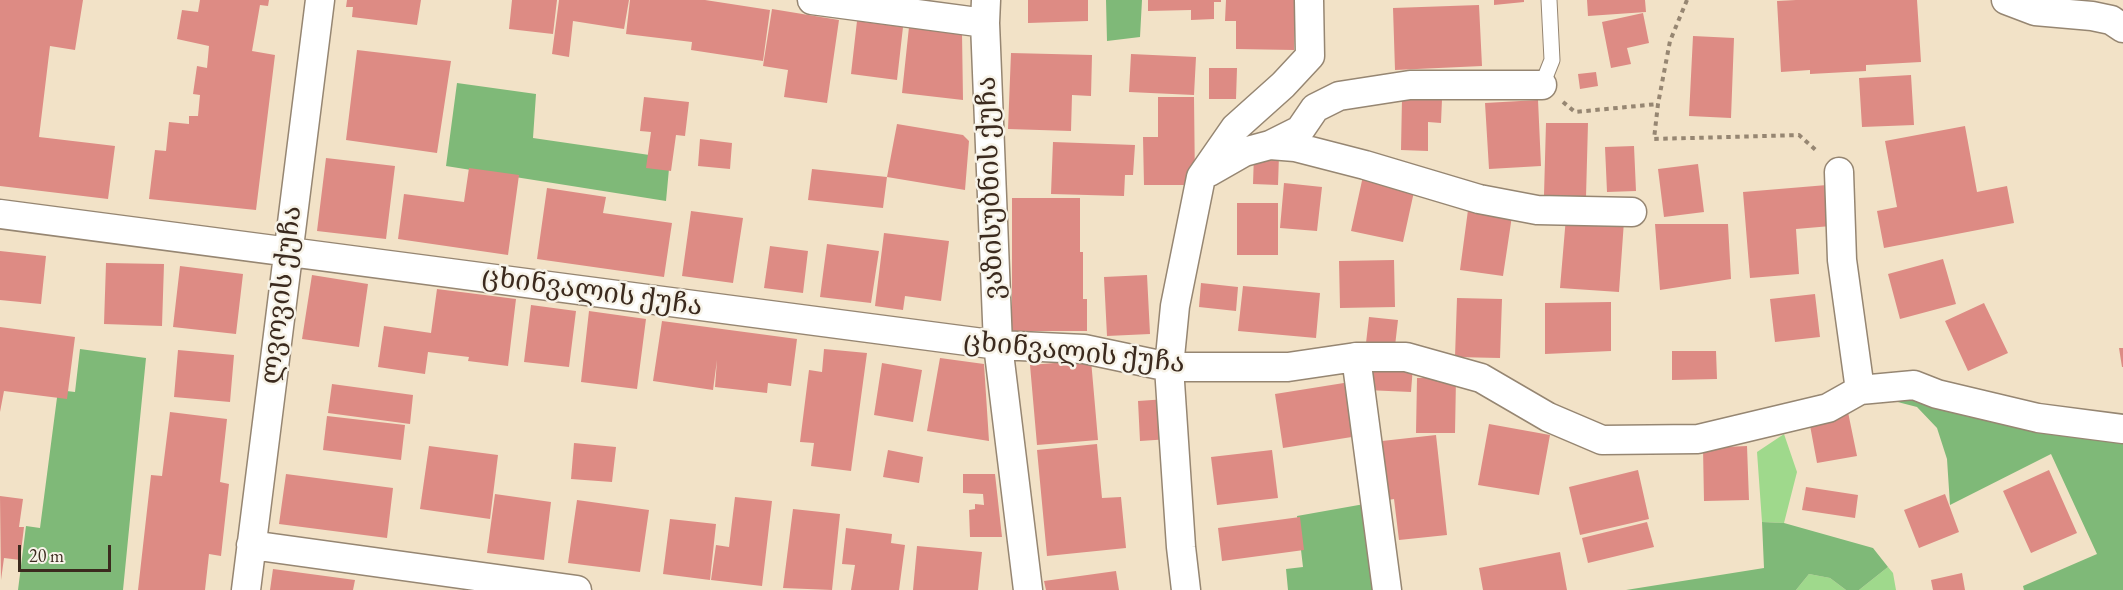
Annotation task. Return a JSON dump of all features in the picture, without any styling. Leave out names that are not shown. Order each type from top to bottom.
[{"type":"street","name":"ლვოვის ქუჩა","points":[[246,590],[320,0]]},
{"type":"street","points":[[812,0],[985,12]]},
{"type":"street","points":[[1186,590],[1169,367],[1175,306],[1201,177],[1235,128],[1283,85],[1310,56],[1309,0]]},
{"type":"street","points":[[2006,0],[2035,11],[2111,20],[2123,28]]},
{"type":"street","name":"ვაზისუბნის ქუჩა","points":[[985,12],[998,345],[1028,590]]},
{"type":"street","points":[[1201,177],[1244,152],[1270,145],[1300,130],[1315,108],[1339,96],[1410,85],[1542,85]]},
{"type":"street","points":[[1270,145],[1295,147],[1479,199],[1537,210],[1632,212]]},
{"type":"street","points":[[1839,172],[1842,260],[1860,390]]},
{"type":"street","name":"ცხინვალის ქუჩა","points":[[0,214],[998,345],[1084,349],[1169,367],[1288,367],[1356,357],[1406,357],[1481,378],[1548,417],[1602,440],[1698,439],[1828,408],[1860,390],[1914,385],[1937,394],[2038,418],[2123,429]]},
{"type":"street","points":[[1356,357],[1387,590]]},
{"type":"street","points":[[251,545],[577,590]]},
{"type":"lane","points":[[1542,85],[1552,60],[1549,0]]},
{"type":"path","points":[[1687,0],[1670,41],[1654,139],[1799,135],[1839,172]]},
{"type":"path","points":[[1542,85],[1575,112],[1658,104]]},
{"type":"green space","points":[[1106,0],[1142,0],[1140,37],[1107,41]]},
{"type":"green space","points":[[457,83],[536,94],[533,138],[670,158],[666,201],[446,166]]},
{"type":"green space","points":[[80,349],[146,358],[123,590],[18,590],[26,526],[40,528],[58,390],[75,392]]},
{"type":"green space","points":[[1886,399],[1914,399],[2123,438],[2123,590],[2024,590],[2023,586],[2097,554],[2051,454],[1950,505],[1947,459],[1937,428],[1917,407]]},
{"type":"green space","points":[[1784,434],[1797,472],[1784,523],[1762,522],[1757,452]]},
{"type":"green space","points":[[1370,503],[1384,590],[1288,590],[1286,569],[1303,567],[1297,516]]},
{"type":"green space","points":[[1762,522],[1784,523],[1873,548],[1888,567],[1859,590],[1846,590],[1830,578],[1809,574],[1796,590],[1626,590],[1764,568]]},
{"type":"green space","points":[[1888,567],[1893,573],[1896,590],[1859,590]]},
{"type":"green space","points":[[1809,574],[1830,578],[1846,590],[1796,590]]},
{"type":"building","points":[[0,0],[83,0],[75,50],[50,46],[39,137],[115,146],[108,199],[0,186]]},
{"type":"building","points":[[200,0],[269,0],[268,6],[260,5],[252,51],[275,55],[256,210],[149,199],[155,150],[166,151],[169,122],[189,124],[189,116],[198,116],[200,95],[193,94],[197,66],[207,68],[209,46],[177,39],[182,10],[198,12]]},
{"type":"building","points":[[347,0],[421,0],[417,25],[352,17],[353,7],[346,7]]},
{"type":"building","points":[[512,0],[557,0],[553,34],[509,29]]},
{"type":"building","points":[[559,0],[629,0],[624,29],[573,21],[569,57],[552,54]]},
{"type":"building","points":[[630,0],[705,0],[770,10],[763,61],[691,50],[692,42],[626,34]]},
{"type":"building","points":[[1028,0],[1088,0],[1088,21],[1028,23]]},
{"type":"building","points":[[1148,0],[1221,0],[1221,2],[1214,2],[1214,19],[1191,20],[1191,10],[1148,11]]},
{"type":"building","points":[[1226,0],[1295,0],[1294,50],[1236,49],[1236,21],[1225,21]]},
{"type":"building","points":[[1494,0],[1524,0],[1524,2],[1494,5]]},
{"type":"building","points":[[1587,0],[1645,0],[1646,12],[1588,16]]},
{"type":"building","points":[[1917,0],[1921,62],[1866,65],[1866,71],[1810,74],[1810,70],[1781,72],[1777,1]]},
{"type":"building","points":[[1479,5],[1482,66],[1395,70],[1393,8]]},
{"type":"building","points":[[772,9],[839,20],[827,103],[784,97],[788,70],[763,66]]},
{"type":"building","points":[[1643,13],[1649,43],[1627,48],[1631,64],[1611,68],[1602,22]]},
{"type":"building","points":[[857,21],[903,27],[897,80],[851,74]]},
{"type":"building","points":[[909,27],[962,33],[963,100],[902,93]]},
{"type":"building","points":[[1693,36],[1734,38],[1731,118],[1689,116]]},
{"type":"building","points":[[357,50],[451,61],[437,153],[346,140]]},
{"type":"building","points":[[1011,53],[1092,55],[1091,96],[1072,95],[1071,131],[1008,129]]},
{"type":"building","points":[[1131,54],[1196,57],[1194,95],[1129,92]]},
{"type":"building","points":[[1209,68],[1237,68],[1236,99],[1209,99]]},
{"type":"building","points":[[1596,72],[1598,86],[1580,89],[1578,74]]},
{"type":"building","points":[[1911,75],[1914,125],[1862,127],[1859,78]]},
{"type":"building","points":[[644,97],[689,102],[685,136],[676,135],[671,171],[646,168],[651,132],[640,131]]},
{"type":"building","points":[[1158,97],[1194,97],[1195,185],[1144,185],[1143,137],[1158,137]]},
{"type":"building","points":[[1402,98],[1442,99],[1441,123],[1428,122],[1428,151],[1401,150]]},
{"type":"building","points":[[1538,100],[1541,166],[1489,169],[1485,103]]},
{"type":"building","points":[[1546,123],[1588,123],[1586,197],[1544,195]]},
{"type":"building","points":[[897,124],[963,135],[969,141],[965,190],[887,177]]},
{"type":"building","points":[[1965,126],[1977,192],[2007,186],[2014,223],[1884,248],[1877,211],[1897,207],[1885,141]]},
{"type":"building","points":[[700,139],[732,143],[730,169],[698,166]]},
{"type":"building","points":[[1053,142],[1135,145],[1133,175],[1125,175],[1124,196],[1051,194]]},
{"type":"building","points":[[1634,146],[1636,191],[1607,192],[1605,147]]},
{"type":"building","points":[[1254,154],[1279,155],[1278,185],[1253,184]]},
{"type":"building","points":[[326,158],[395,166],[386,239],[317,231]]},
{"type":"building","points":[[1698,164],[1704,212],[1664,217],[1658,169]]},
{"type":"building","points":[[469,168],[519,175],[508,255],[398,239],[404,194],[464,202]]},
{"type":"building","points":[[812,169],[887,177],[883,208],[808,200]]},
{"type":"building","points":[[1363,176],[1415,187],[1403,242],[1351,231]]},
{"type":"building","points":[[1284,183],[1322,187],[1317,231],[1280,228]]},
{"type":"building","points":[[1827,185],[1831,226],[1796,229],[1799,274],[1750,278],[1743,192]]},
{"type":"building","points":[[547,188],[606,197],[603,213],[672,223],[664,277],[537,259]]},
{"type":"building","points":[[1012,198],[1080,198],[1080,252],[1083,252],[1083,299],[1087,299],[1087,331],[1012,331]]},
{"type":"building","points":[[1237,203],[1278,203],[1278,255],[1237,255]]},
{"type":"building","points":[[1468,210],[1512,216],[1503,276],[1460,270]]},
{"type":"building","points":[[691,211],[743,218],[733,283],[682,276]]},
{"type":"building","points":[[1566,217],[1624,221],[1619,292],[1560,288]]},
{"type":"building","points":[[1655,224],[1728,224],[1731,279],[1660,290]]},
{"type":"building","points":[[884,233],[949,241],[941,301],[905,296],[903,310],[875,306]]},
{"type":"building","points":[[827,244],[879,251],[871,303],[820,297]]},
{"type":"building","points":[[770,246],[808,251],[803,293],[764,288]]},
{"type":"building","points":[[0,251],[46,256],[41,304],[0,300]]},
{"type":"building","points":[[1943,259],[1956,304],[1900,319],[1888,274]]},
{"type":"building","points":[[1394,260],[1395,307],[1340,308],[1339,261]]},
{"type":"building","points":[[106,263],[164,264],[162,326],[104,324]]},
{"type":"building","points":[[180,266],[243,274],[236,334],[173,327]]},
{"type":"building","points":[[312,275],[368,284],[359,347],[302,339]]},
{"type":"building","points":[[1147,275],[1150,334],[1107,336],[1104,277]]},
{"type":"building","points":[[1201,283],[1238,287],[1236,311],[1199,307]]},
{"type":"building","points":[[1243,286],[1320,293],[1316,338],[1238,331]]},
{"type":"building","points":[[437,289],[516,299],[508,366],[468,361],[469,357],[428,352],[425,374],[378,367],[384,326],[431,333]]},
{"type":"building","points":[[1815,294],[1820,337],[1775,342],[1770,299]]},
{"type":"building","points":[[1457,298],[1502,299],[1500,358],[1455,357]]},
{"type":"building","points":[[1611,302],[1611,351],[1545,354],[1545,303]]},
{"type":"building","points":[[1984,303],[2008,353],[1968,371],[1945,321]]},
{"type":"building","points":[[531,305],[576,311],[569,367],[524,362]]},
{"type":"building","points":[[589,311],[646,319],[637,389],[581,382]]},
{"type":"building","points":[[1369,317],[1398,320],[1395,346],[1366,343]]},
{"type":"building","points":[[662,321],[797,339],[791,386],[768,383],[767,393],[715,387],[717,360],[713,390],[653,381]]},
{"type":"building","points":[[0,327],[75,337],[67,399],[4,391],[0,412]]},
{"type":"building","points":[[2119,348],[2123,348],[2123,367],[2122,367]]},
{"type":"building","points":[[824,349],[867,353],[851,471],[811,466],[814,443],[800,442],[809,370],[822,372]]},
{"type":"building","points":[[178,350],[234,355],[230,402],[174,397]]},
{"type":"building","points":[[1672,351],[1716,351],[1717,379],[1672,380]]},
{"type":"building","points":[[940,358],[984,364],[989,441],[927,431]]},
{"type":"building","points":[[1091,360],[1098,440],[1037,445],[1030,365]]},
{"type":"building","points":[[882,363],[922,370],[913,422],[874,415]]},
{"type":"building","points":[[1368,363],[1413,366],[1411,392],[1366,390]]},
{"type":"building","points":[[1417,378],[1456,378],[1455,433],[1416,433]]},
{"type":"building","points":[[1350,382],[1358,436],[1283,448],[1275,394]]},
{"type":"building","points":[[332,384],[413,395],[410,424],[328,413]]},
{"type":"building","points":[[1167,399],[1170,439],[1140,441],[1138,401]]},
{"type":"building","points":[[170,412],[227,419],[220,482],[229,484],[221,556],[209,554],[205,590],[138,590],[151,475],[162,476]]},
{"type":"building","points":[[1848,412],[1857,456],[1817,463],[1809,420]]},
{"type":"building","points":[[327,416],[405,425],[401,460],[323,450]]},
{"type":"building","points":[[1489,424],[1550,435],[1539,495],[1478,485]]},
{"type":"building","points":[[1436,435],[1447,535],[1399,540],[1394,499],[1388,500],[1382,441]]},
{"type":"building","points":[[574,443],[616,447],[612,482],[571,479]]},
{"type":"building","points":[[1097,444],[1102,498],[1121,497],[1126,548],[1047,556],[1037,450]]},
{"type":"building","points":[[429,446],[498,455],[490,519],[420,509]]},
{"type":"building","points":[[1747,446],[1749,500],[1704,501],[1703,448]]},
{"type":"building","points":[[888,450],[923,457],[919,483],[883,477]]},
{"type":"building","points":[[1272,450],[1278,498],[1217,505],[1211,457]]},
{"type":"building","points":[[1638,470],[1649,519],[1580,535],[1569,487]]},
{"type":"building","points":[[2049,470],[2077,533],[2031,553],[2003,491]]},
{"type":"building","points":[[286,474],[393,488],[387,538],[279,524]]},
{"type":"building","points":[[963,474],[995,474],[1002,537],[970,537],[969,510],[975,509],[975,504],[984,505],[983,494],[963,493]]},
{"type":"building","points":[[1806,487],[1858,495],[1855,518],[1802,510]]},
{"type":"building","points":[[495,494],[551,502],[544,560],[487,553]]},
{"type":"building","points":[[1945,494],[1959,532],[1919,548],[1904,510]]},
{"type":"building","points":[[0,496],[23,499],[19,527],[24,527],[20,560],[4,558],[1,580]]},
{"type":"building","points":[[735,497],[772,501],[762,586],[711,580],[716,545],[729,547]]},
{"type":"building","points":[[577,500],[649,510],[640,572],[568,563]]},
{"type":"building","points":[[793,509],[840,514],[832,590],[783,588]]},
{"type":"building","points":[[1300,517],[1304,550],[1222,561],[1218,528]]},
{"type":"building","points":[[670,519],[716,524],[710,580],[663,574]]},
{"type":"building","points":[[1647,522],[1654,547],[1588,563],[1582,538]]},
{"type":"building","points":[[846,528],[892,534],[891,543],[905,545],[899,590],[851,590],[855,565],[842,564]]},
{"type":"building","points":[[917,546],[982,552],[978,590],[913,590]]},
{"type":"building","points":[[1560,552],[1567,590],[1483,590],[1479,568]]},
{"type":"building","points":[[273,569],[355,580],[353,590],[270,590]]},
{"type":"building","points":[[1116,571],[1119,590],[1046,590],[1044,581]]},
{"type":"building","points":[[1962,573],[1965,590],[1933,590],[1931,580]]}]
